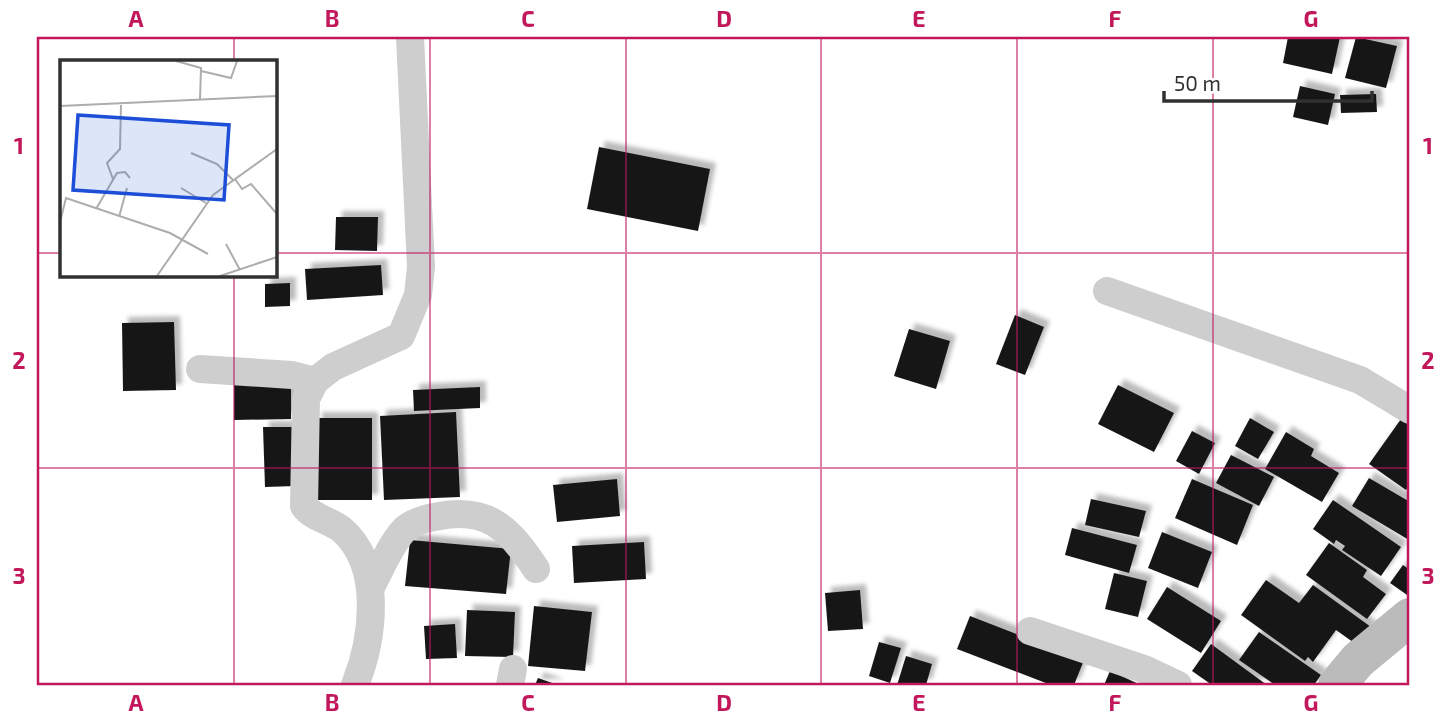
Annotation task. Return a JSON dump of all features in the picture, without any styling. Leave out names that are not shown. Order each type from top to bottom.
[{"type":"street","points":[[355,685],[370,626],[371,587],[359,556],[342,530],[308,512],[304,506],[306,399],[315,381],[333,367],[401,336],[418,295],[421,267],[410,37]]},
{"type":"street","points":[[1107,291],[1360,380],[1410,410]]},
{"type":"street","points":[[200,369],[292,375],[315,381]]},
{"type":"street","points":[[371,587],[405,529],[422,520],[452,513],[487,517],[510,533],[536,569]]},
{"type":"street","points":[[1337,685],[1358,660],[1410,617]]},
{"type":"street","points":[[1030,631],[1144,669],[1178,685]]},
{"type":"building","points":[[1288,37],[1340,37],[1332,74],[1283,63]]},
{"type":"building","points":[[1356,37],[1397,46],[1386,88],[1345,78]]},
{"type":"building","points":[[1300,86],[1335,94],[1328,125],[1293,117]]},
{"type":"building","points":[[1376,94],[1377,112],[1341,113],[1340,95]]},
{"type":"building","points":[[599,147],[710,169],[698,231],[587,209]]},
{"type":"building","points":[[336,217],[378,217],[377,251],[335,250]]},
{"type":"building","points":[[381,265],[383,295],[307,300],[305,269]]},
{"type":"building","points":[[290,283],[290,306],[265,307],[265,284]]},
{"type":"building","points":[[1015,315],[1044,327],[1025,375],[996,364]]},
{"type":"building","points":[[174,322],[176,390],[123,391],[122,323]]},
{"type":"building","points":[[909,329],[950,341],[936,389],[894,376]]},
{"type":"building","points":[[234,382],[291,382],[291,419],[234,420]]},
{"type":"building","points":[[1118,385],[1174,413],[1154,452],[1098,424]]},
{"type":"building","points":[[480,387],[480,408],[414,411],[413,390]]},
{"type":"building","points":[[456,412],[460,497],[384,500],[380,416]]},
{"type":"building","points":[[1406,412],[1410,415],[1410,484],[1406,490],[1369,464]]},
{"type":"building","points":[[316,418],[372,418],[372,500],[316,500]]},
{"type":"building","points":[[1250,418],[1274,432],[1258,459],[1235,446]]},
{"type":"building","points":[[263,427],[294,427],[296,486],[265,487]]},
{"type":"building","points":[[1192,431],[1215,443],[1199,474],[1176,461]]},
{"type":"building","points":[[1286,432],[1314,449],[1311,456],[1339,473],[1322,502],[1265,469]]},
{"type":"building","points":[[1231,455],[1274,477],[1259,506],[1216,483]]},
{"type":"building","points":[[1369,478],[1410,502],[1409,540],[1352,506]]},
{"type":"building","points":[[617,479],[620,516],[557,522],[553,485]]},
{"type":"building","points":[[1192,479],[1253,505],[1237,545],[1175,518]]},
{"type":"building","points":[[1091,499],[1146,511],[1139,537],[1085,525]]},
{"type":"building","points":[[1333,500],[1401,547],[1381,576],[1342,550],[1345,546],[1336,540],[1334,544],[1313,529]]},
{"type":"building","points":[[1072,528],[1137,545],[1129,573],[1065,555]]},
{"type":"building","points":[[1162,532],[1212,552],[1198,588],[1148,568]]},
{"type":"building","points":[[410,540],[511,549],[506,594],[405,586]]},
{"type":"building","points":[[644,542],[646,579],[574,583],[572,546]]},
{"type":"building","points":[[1329,543],[1367,570],[1363,577],[1386,594],[1367,619],[1306,575]]},
{"type":"building","points":[[1403,565],[1410,570],[1410,597],[1390,583]]},
{"type":"building","points":[[1114,573],[1147,581],[1138,617],[1105,609]]},
{"type":"building","points":[[1266,580],[1299,603],[1313,585],[1371,627],[1357,645],[1336,630],[1313,662],[1308,657],[1305,661],[1241,615]]},
{"type":"building","points":[[1167,587],[1221,621],[1201,653],[1147,619]]},
{"type":"building","points":[[860,590],[863,629],[828,631],[825,593]]},
{"type":"building","points":[[534,606],[592,612],[585,671],[528,666]]},
{"type":"building","points":[[467,610],[515,612],[513,657],[465,656]]},
{"type":"building","points":[[970,616],[1084,660],[1074,685],[1051,685],[957,649]]},
{"type":"building","points":[[455,624],[457,658],[426,659],[424,626]]},
{"type":"building","points":[[1259,632],[1321,675],[1314,685],[1275,685],[1239,660]]},
{"type":"building","points":[[879,642],[901,648],[890,683],[869,676]]},
{"type":"building","points":[[1211,644],[1267,685],[1212,685],[1192,671]]},
{"type":"building","points":[[906,656],[932,664],[926,685],[897,685]]},
{"type":"building","points":[[1110,671],[1141,685],[1104,685]]},
{"type":"building","points":[[538,678],[558,685],[535,685]]}]
